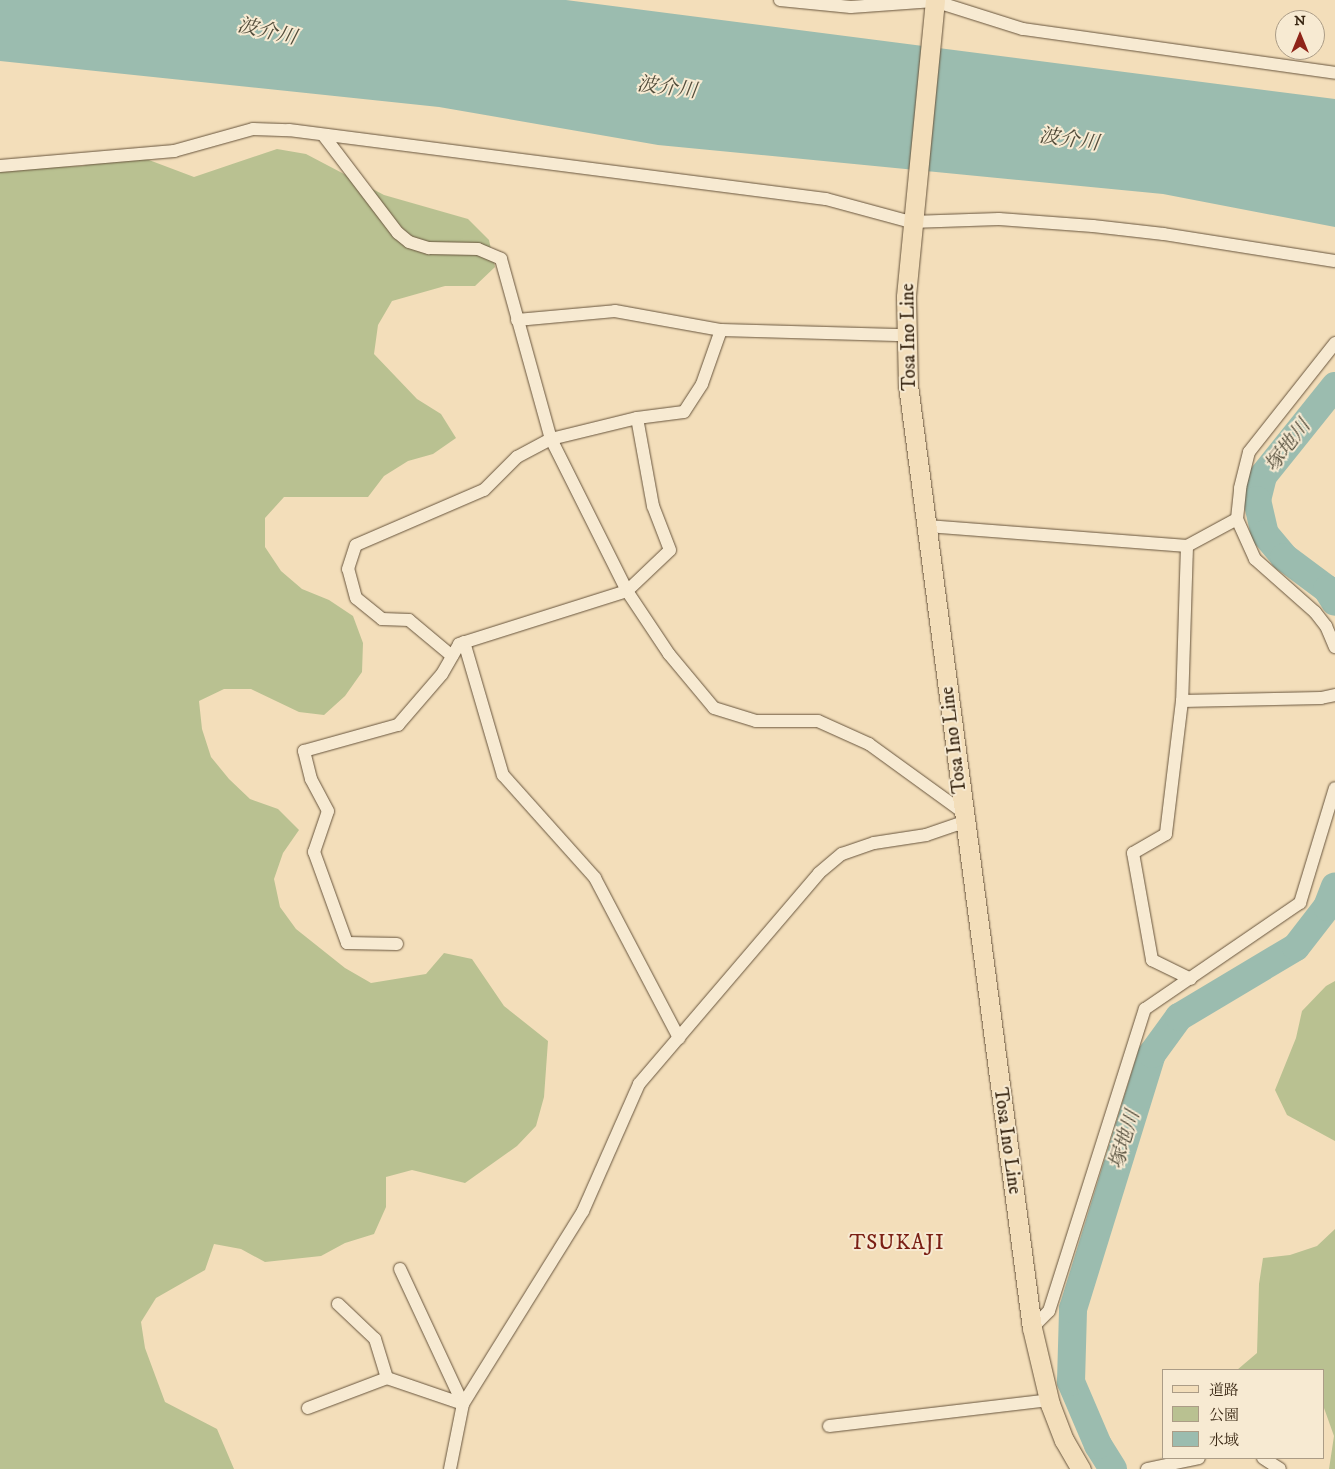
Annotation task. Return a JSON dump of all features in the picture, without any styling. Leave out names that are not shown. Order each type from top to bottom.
[{"type":"main road","name":"Tosa Ino Line","points":[[934,3],[912,214],[906,335],[927,526],[963,817],[1032,1328],[1049,1400],[1064,1440],[1081,1469]]},
{"type":"street","points":[[780,0],[851,7],[934,3],[1023,29],[1335,73]]},
{"type":"street","points":[[0,166],[174,151],[253,129],[289,130],[826,199],[912,214],[1093,226],[1164,234],[1335,261]]},
{"type":"street","points":[[324,136],[398,233],[409,242],[429,248],[478,249],[501,259],[551,438],[628,591],[669,654],[714,708],[756,721],[818,721],[869,744],[963,817],[926,835],[874,843],[842,854],[819,873],[639,1084],[583,1211],[463,1404],[450,1469]]},
{"type":"street","points":[[517,320],[615,311],[721,330],[906,335]]},
{"type":"street","points":[[452,656],[409,620],[382,619],[356,598],[348,569],[356,545],[484,490],[517,457],[551,438],[637,418],[684,412],[702,384],[721,330]]},
{"type":"street","points":[[1335,343],[1250,452],[1240,488],[1237,519],[1255,559],[1315,612],[1326,626],[1335,647]]},
{"type":"street","points":[[397,944],[347,943],[314,852],[328,811],[311,779],[304,750],[398,725],[442,674],[459,644],[628,591],[670,550],[653,506],[637,418]]},
{"type":"street","points":[[927,526],[1187,546],[1237,519]]},
{"type":"street","points":[[1187,546],[1182,701],[1166,834],[1133,853],[1152,960],[1191,979]]},
{"type":"street","points":[[464,642],[503,775],[595,878],[679,1038]]},
{"type":"street","points":[[1182,701],[1321,698],[1335,695]]},
{"type":"street","points":[[1032,1328],[1049,1311],[1145,1008],[1191,979],[1300,902],[1335,788]]},
{"type":"street","points":[[400,1269],[463,1404]]},
{"type":"street","points":[[338,1304],[375,1339],[387,1378]]},
{"type":"street","points":[[308,1408],[387,1378],[463,1404]]},
{"type":"street","points":[[829,1426],[1049,1400]]},
{"type":"street","points":[[1147,1469],[1194,1459]]},
{"type":"street","points":[[1265,1459],[1280,1469]]},
{"type":"green space","points":[[277,149],[306,154],[384,195],[468,219],[489,240],[495,267],[475,286],[445,286],[392,301],[378,325],[374,354],[417,399],[441,414],[456,438],[433,454],[408,461],[384,476],[368,497],[284,497],[265,518],[265,547],[281,571],[302,589],[329,600],[353,616],[363,643],[362,672],[345,696],[324,715],[299,712],[251,689],[224,689],[199,701],[202,729],[211,757],[229,779],[250,799],[278,809],[299,830],[283,853],[274,879],[280,907],[296,929],[345,968],[371,983],[426,974],[444,953],[472,959],[504,1006],[548,1041],[544,1097],[536,1126],[517,1146],[465,1183],[412,1170],[386,1177],[386,1207],[374,1234],[345,1243],[321,1256],[265,1262],[241,1249],[214,1244],[205,1270],[156,1298],[141,1322],[145,1348],[165,1402],[217,1429],[234,1469],[0,1469],[0,169],[82,166],[111,158],[141,157],[194,177]]},
{"type":"green space","points":[[1335,981],[1335,1141],[1287,1115],[1275,1090],[1296,1038],[1302,1011],[1326,986]]},
{"type":"green space","points":[[1335,1229],[1335,1469],[1329,1469],[1334,1436],[1325,1411],[1325,1369],[1238,1369],[1257,1353],[1259,1284],[1263,1258],[1290,1255],[1317,1246]]},
{"type":"water","name":"波介川","points":[[0,0],[566,0],[1335,99],[1335,227],[1163,194],[658,145],[439,107],[0,61]]},
{"type":"waterway","name":"塚地川","points":[[1335,386],[1263,476],[1257,500],[1265,534],[1284,557],[1327,589],[1335,602]]},
{"type":"waterway","name":"塚地川","points":[[1113,1469],[1098,1445],[1071,1382],[1073,1309],[1152,1054],[1179,1017],[1296,947],[1327,907],[1335,886]]},
{"type":"district","name":"TSUKAJI","points":[[897,1243]]}]
